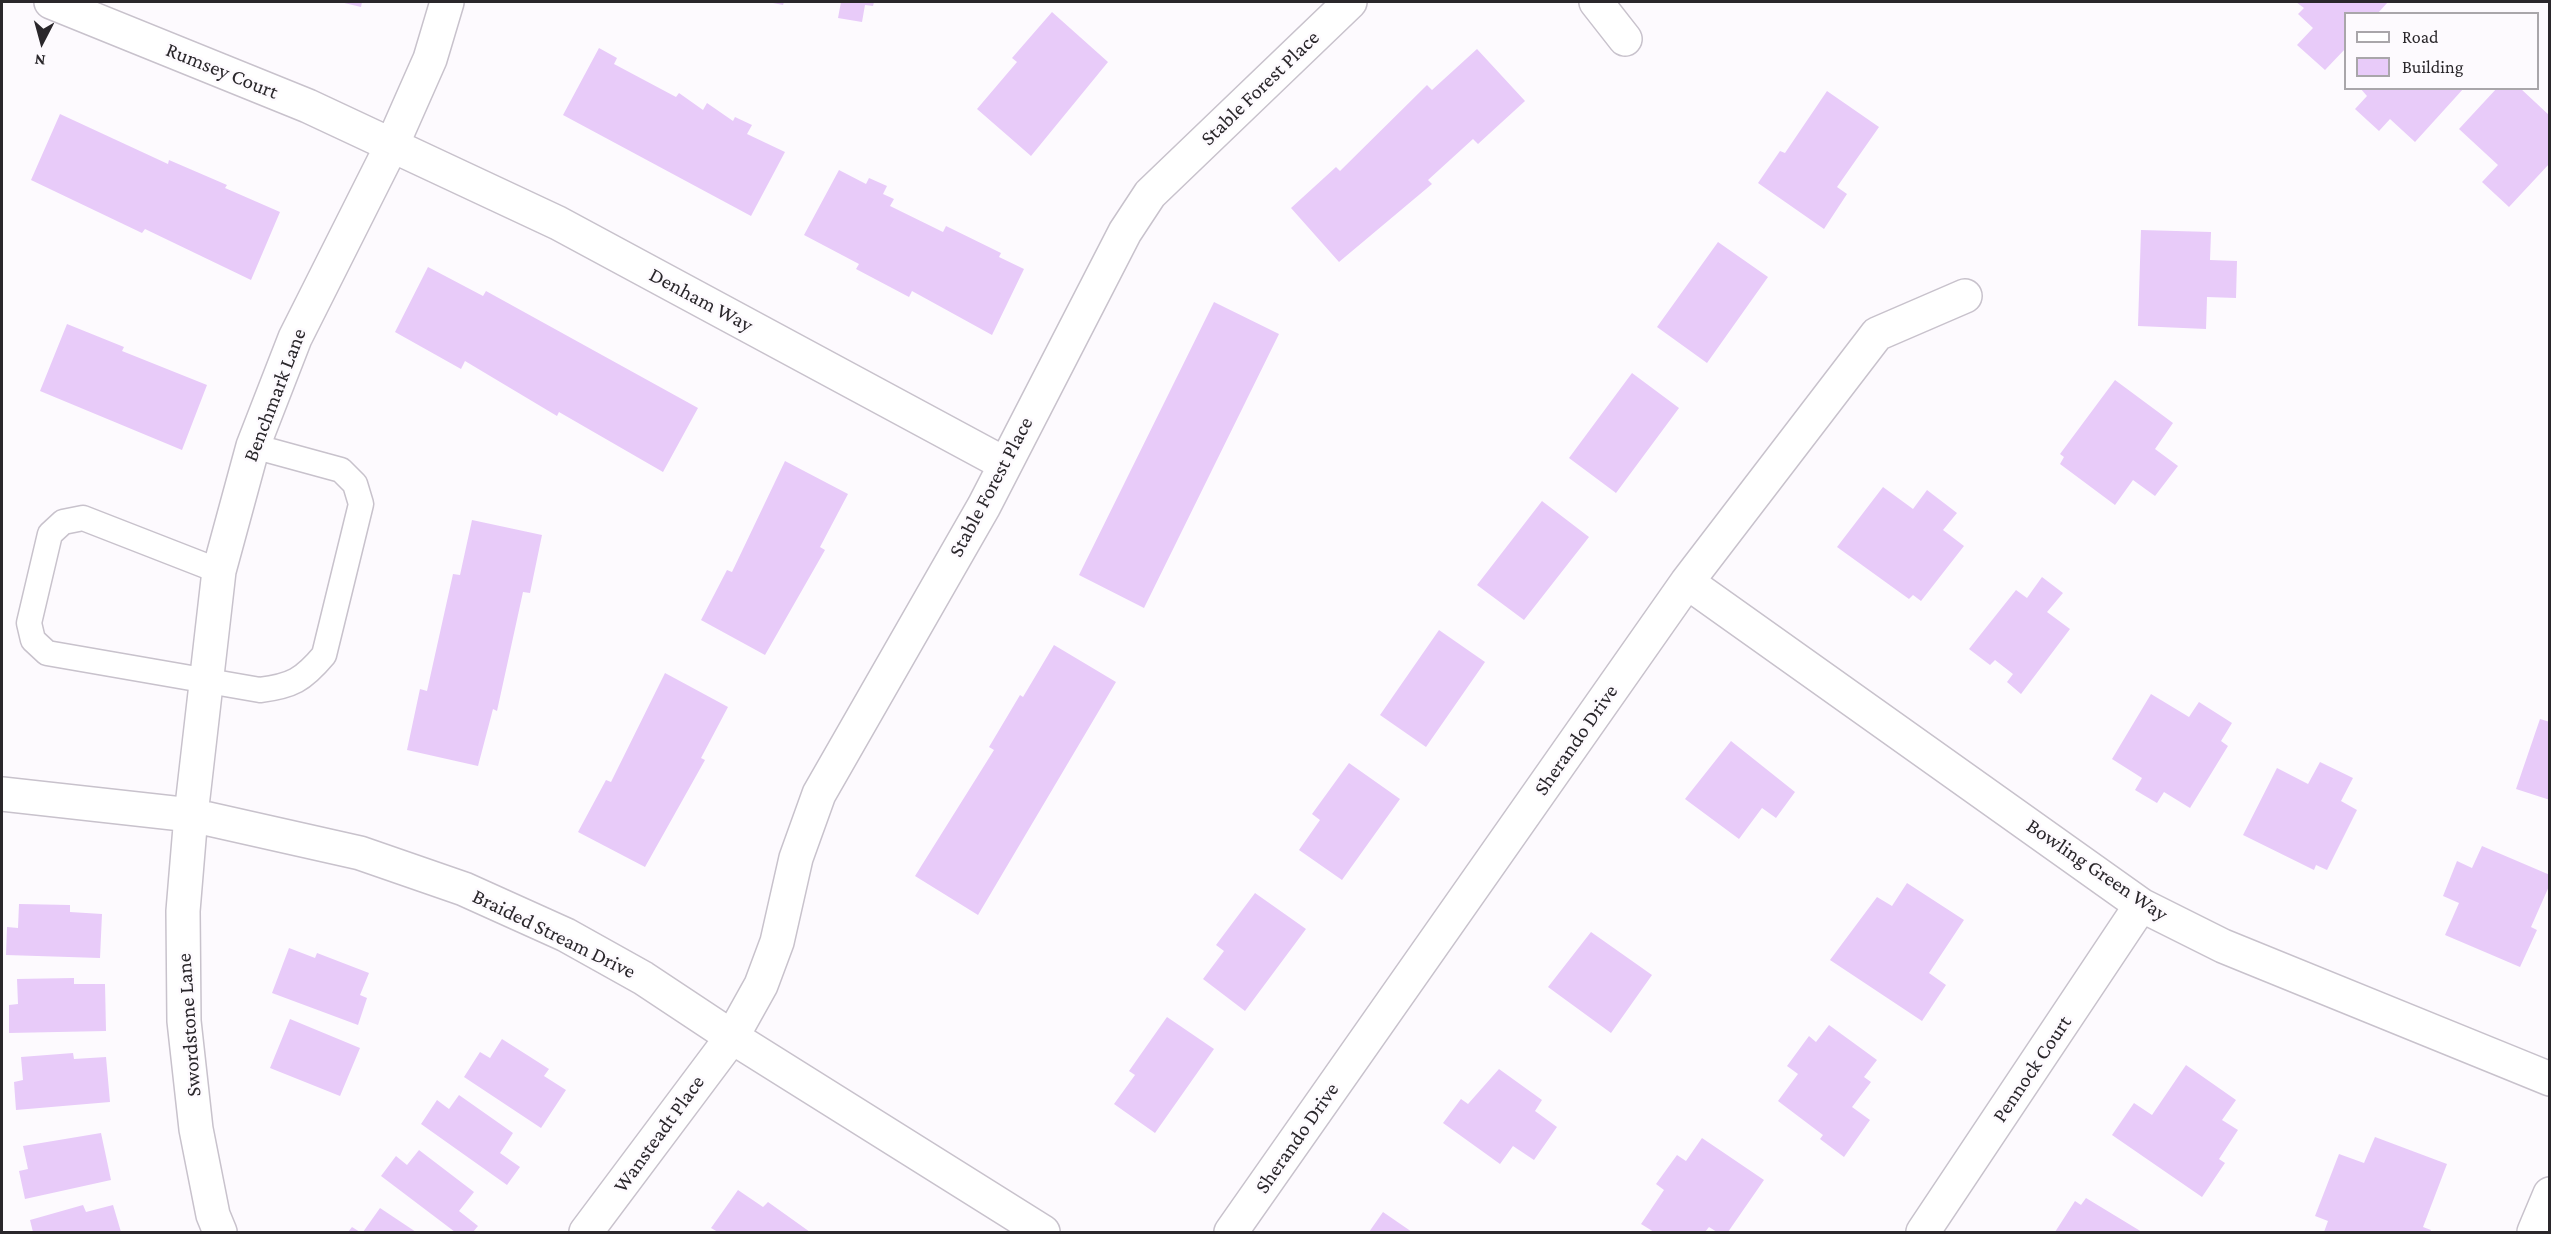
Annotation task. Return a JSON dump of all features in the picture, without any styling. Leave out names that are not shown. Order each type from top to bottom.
[{"type":"street","name":"Rumsey Court","points":[[51,2],[308,106],[392,145]]},
{"type":"street","name":"Benchmark Lane","points":[[191,815],[219,571],[253,446],[295,338],[392,145],[430,59],[447,2]]},
{"type":"street","name":"Stable Forest Place","points":[[732,1037],[761,985],[777,942],[796,858],[819,794],[1005,464],[1125,232],[1150,194],[1350,2]]},
{"type":"street","points":[[1596,2],[1625,39]]},
{"type":"street","name":"Denham Way","points":[[392,145],[558,223],[1005,464]]},
{"type":"street","name":"Sherando Drive","points":[[1231,1233],[1687,582],[1877,333],[1965,296]]},
{"type":"street","name":"Bowling Green Way","points":[[1687,582],[2141,905],[2223,946],[2550,1079]]},
{"type":"street","name":"Braided Stream Drive","points":[[2,794],[191,815],[360,853],[464,889],[566,935],[643,978],[732,1037],[1043,1233]]},
{"type":"street","name":"Swordstone Lane","points":[[191,815],[183,911],[184,1021],[196,1129],[213,1215],[220,1233]]},
{"type":"street","name":"Pennock Court","points":[[1923,1233],[2141,905]]},
{"type":"street","name":"Wansteadt Place","points":[[586,1233],[732,1037]]},
{"type":"street","points":[[2534,1233],[2550,1194]]},
{"type":"lane","points":[[219,571],[83,518],[63,522],[50,534],[29,623],[33,640],[47,653],[260,690],[285,687],[308,675],[324,655],[361,504],[355,484],[341,470],[253,446]]},
{"type":"building","points":[[340,2],[362,2],[361,7]]},
{"type":"building","points":[[768,2],[784,2],[783,5]]},
{"type":"building","points":[[841,2],[874,2],[873,6],[865,5],[862,22],[838,18]]},
{"type":"building","points":[[2296,2],[2388,2],[2379,12],[2344,12],[2344,50],[2325,70],[2297,45],[2313,28],[2298,14],[2304,8]]},
{"type":"building","points":[[1052,12],[1108,62],[1031,156],[977,109],[1017,62],[1012,58]]},
{"type":"building","points":[[599,48],[617,58],[614,64],[676,97],[679,93],[703,110],[707,103],[733,121],[735,117],[752,125],[747,134],[785,152],[751,216],[563,115]]},
{"type":"building","points":[[1477,49],[1525,101],[1478,144],[1473,139],[1428,180],[1432,184],[1339,262],[1291,208],[1336,167],[1340,171],[1427,85],[1432,90]]},
{"type":"building","points":[[2362,90],[2462,90],[2415,142],[2390,119],[2379,131],[2355,109],[2367,96]]},
{"type":"building","points":[[2495,90],[2522,90],[2550,116],[2550,163],[2509,207],[2482,182],[2498,165],[2459,129]]},
{"type":"building","points":[[1827,91],[1879,127],[1837,187],[1847,194],[1824,229],[1758,183],[1780,151],[1785,153]]},
{"type":"building","points":[[60,114],[168,164],[169,160],[227,185],[225,188],[280,212],[251,280],[145,229],[142,233],[31,180]]},
{"type":"building","points":[[839,170],[866,184],[869,178],[887,186],[883,194],[894,199],[890,206],[943,232],[946,226],[1001,253],[999,257],[1024,269],[992,335],[912,291],[909,297],[856,269],[859,264],[804,235]]},
{"type":"building","points":[[2141,230],[2211,232],[2210,260],[2237,261],[2236,298],[2207,297],[2206,329],[2138,326]]},
{"type":"building","points":[[1718,242],[1768,277],[1707,363],[1657,327]]},
{"type":"building","points":[[428,267],[483,296],[486,291],[698,408],[663,472],[559,412],[557,416],[465,361],[461,369],[395,332]]},
{"type":"building","points":[[1214,302],[1279,334],[1144,608],[1079,575]]},
{"type":"building","points":[[67,324],[124,347],[122,351],[207,385],[182,450],[40,391]]},
{"type":"building","points":[[1632,373],[1679,408],[1616,493],[1569,458]]},
{"type":"building","points":[[2115,380],[2173,423],[2155,449],[2178,466],[2155,496],[2133,480],[2115,505],[2060,464],[2064,457],[2060,454]]},
{"type":"building","points":[[785,461],[848,494],[820,547],[825,550],[765,655],[701,620],[727,570],[732,572]]},
{"type":"building","points":[[1883,487],[1913,509],[1927,490],[1957,513],[1943,530],[1964,546],[1921,601],[1913,595],[1909,599],[1837,547]]},
{"type":"building","points":[[1542,501],[1589,537],[1524,620],[1477,585]]},
{"type":"building","points":[[472,520],[542,535],[530,593],[523,592],[497,711],[493,709],[478,766],[407,750],[420,689],[427,691],[453,574],[460,575]]},
{"type":"building","points":[[2042,577],[2063,593],[2047,612],[2070,629],[2021,694],[2007,682],[2013,674],[1995,660],[1990,665],[1969,649],[2016,590],[2027,598]]},
{"type":"building","points":[[1439,630],[1485,662],[1426,747],[1380,715]]},
{"type":"building","points":[[1054,645],[1116,682],[978,915],[915,876],[994,750],[989,747],[1020,695],[1023,697]]},
{"type":"building","points":[[665,673],[728,707],[701,758],[705,760],[645,867],[578,832],[606,780],[611,782]]},
{"type":"building","points":[[2151,694],[2189,717],[2199,702],[2232,723],[2221,741],[2228,746],[2190,808],[2164,792],[2157,803],[2135,790],[2142,778],[2112,759]]},
{"type":"building","points":[[2540,719],[2550,722],[2550,800],[2516,789]]},
{"type":"building","points":[[1731,741],[1795,792],[1776,818],[1762,808],[1739,839],[1685,799]]},
{"type":"building","points":[[2320,762],[2353,778],[2341,801],[2357,810],[2327,870],[2316,865],[2314,870],[2243,835],[2277,768],[2308,784]]},
{"type":"building","points":[[1349,763],[1400,799],[1342,880],[1299,850],[1320,820],[1312,814]]},
{"type":"building","points":[[2482,846],[2550,875],[2550,884],[2531,927],[2537,930],[2520,967],[2445,935],[2459,903],[2443,896],[2457,861],[2472,868]]},
{"type":"building","points":[[1907,883],[1964,920],[1929,973],[1946,985],[1922,1021],[1830,960],[1877,897],[1892,906]]},
{"type":"building","points":[[1255,893],[1306,929],[1245,1011],[1203,979],[1224,951],[1216,945]]},
{"type":"building","points":[[19,904],[70,905],[70,912],[102,914],[100,958],[6,955],[7,927],[18,928]]},
{"type":"building","points":[[1591,932],[1652,975],[1611,1033],[1548,987]]},
{"type":"building","points":[[289,948],[315,958],[317,953],[369,973],[360,995],[367,998],[358,1025],[272,993]]},
{"type":"building","points":[[74,978],[74,984],[105,984],[106,1031],[9,1033],[9,1005],[18,1004],[17,979]]},
{"type":"building","points":[[1167,1017],[1214,1049],[1155,1133],[1114,1104],[1135,1075],[1129,1071]]},
{"type":"building","points":[[290,1019],[360,1048],[340,1096],[270,1068]]},
{"type":"building","points":[[1829,1025],[1877,1060],[1864,1077],[1871,1082],[1852,1107],[1870,1120],[1844,1157],[1820,1139],[1823,1135],[1778,1101],[1798,1074],[1787,1066],[1809,1036],[1816,1042]]},
{"type":"building","points":[[502,1039],[549,1069],[544,1076],[566,1090],[541,1128],[464,1077],[480,1052],[490,1058]]},
{"type":"building","points":[[73,1053],[74,1059],[106,1057],[110,1102],[16,1110],[14,1082],[23,1080],[21,1057]]},
{"type":"building","points":[[2186,1065],[2236,1100],[2222,1120],[2238,1130],[2219,1159],[2225,1163],[2202,1197],[2112,1135],[2134,1103],[2152,1115]]},
{"type":"building","points":[[1499,1069],[1542,1100],[1535,1111],[1557,1127],[1534,1160],[1513,1146],[1500,1164],[1443,1123],[1461,1099],[1468,1104]]},
{"type":"building","points":[[459,1095],[513,1133],[500,1153],[520,1167],[507,1185],[421,1124],[437,1100],[449,1109]]},
{"type":"building","points":[[101,1133],[111,1180],[25,1199],[19,1171],[28,1169],[23,1146]]},
{"type":"building","points":[[2375,1137],[2447,1164],[2423,1227],[2431,1230],[2430,1232],[2324,1232],[2328,1221],[2315,1216],[2339,1154],[2364,1163]]},
{"type":"building","points":[[1702,1138],[1764,1180],[1728,1232],[1717,1232],[1709,1227],[1705,1232],[1654,1232],[1641,1224],[1664,1190],[1656,1184],[1677,1155],[1686,1161]]},
{"type":"building","points":[[419,1150],[474,1192],[459,1211],[478,1226],[473,1232],[455,1232],[381,1176],[396,1156],[407,1165]]},
{"type":"building","points":[[738,1190],[763,1207],[768,1202],[810,1232],[718,1232],[711,1228]]},
{"type":"building","points":[[2086,1198],[2142,1232],[2055,1232],[2075,1201],[2081,1205]]},
{"type":"building","points":[[83,1205],[86,1212],[113,1205],[121,1232],[33,1232],[30,1220]]},
{"type":"building","points":[[380,1208],[416,1232],[363,1232]]},
{"type":"building","points":[[1383,1212],[1412,1232],[1369,1232]]},
{"type":"building","points":[[352,1227],[360,1232],[348,1232]]}]
